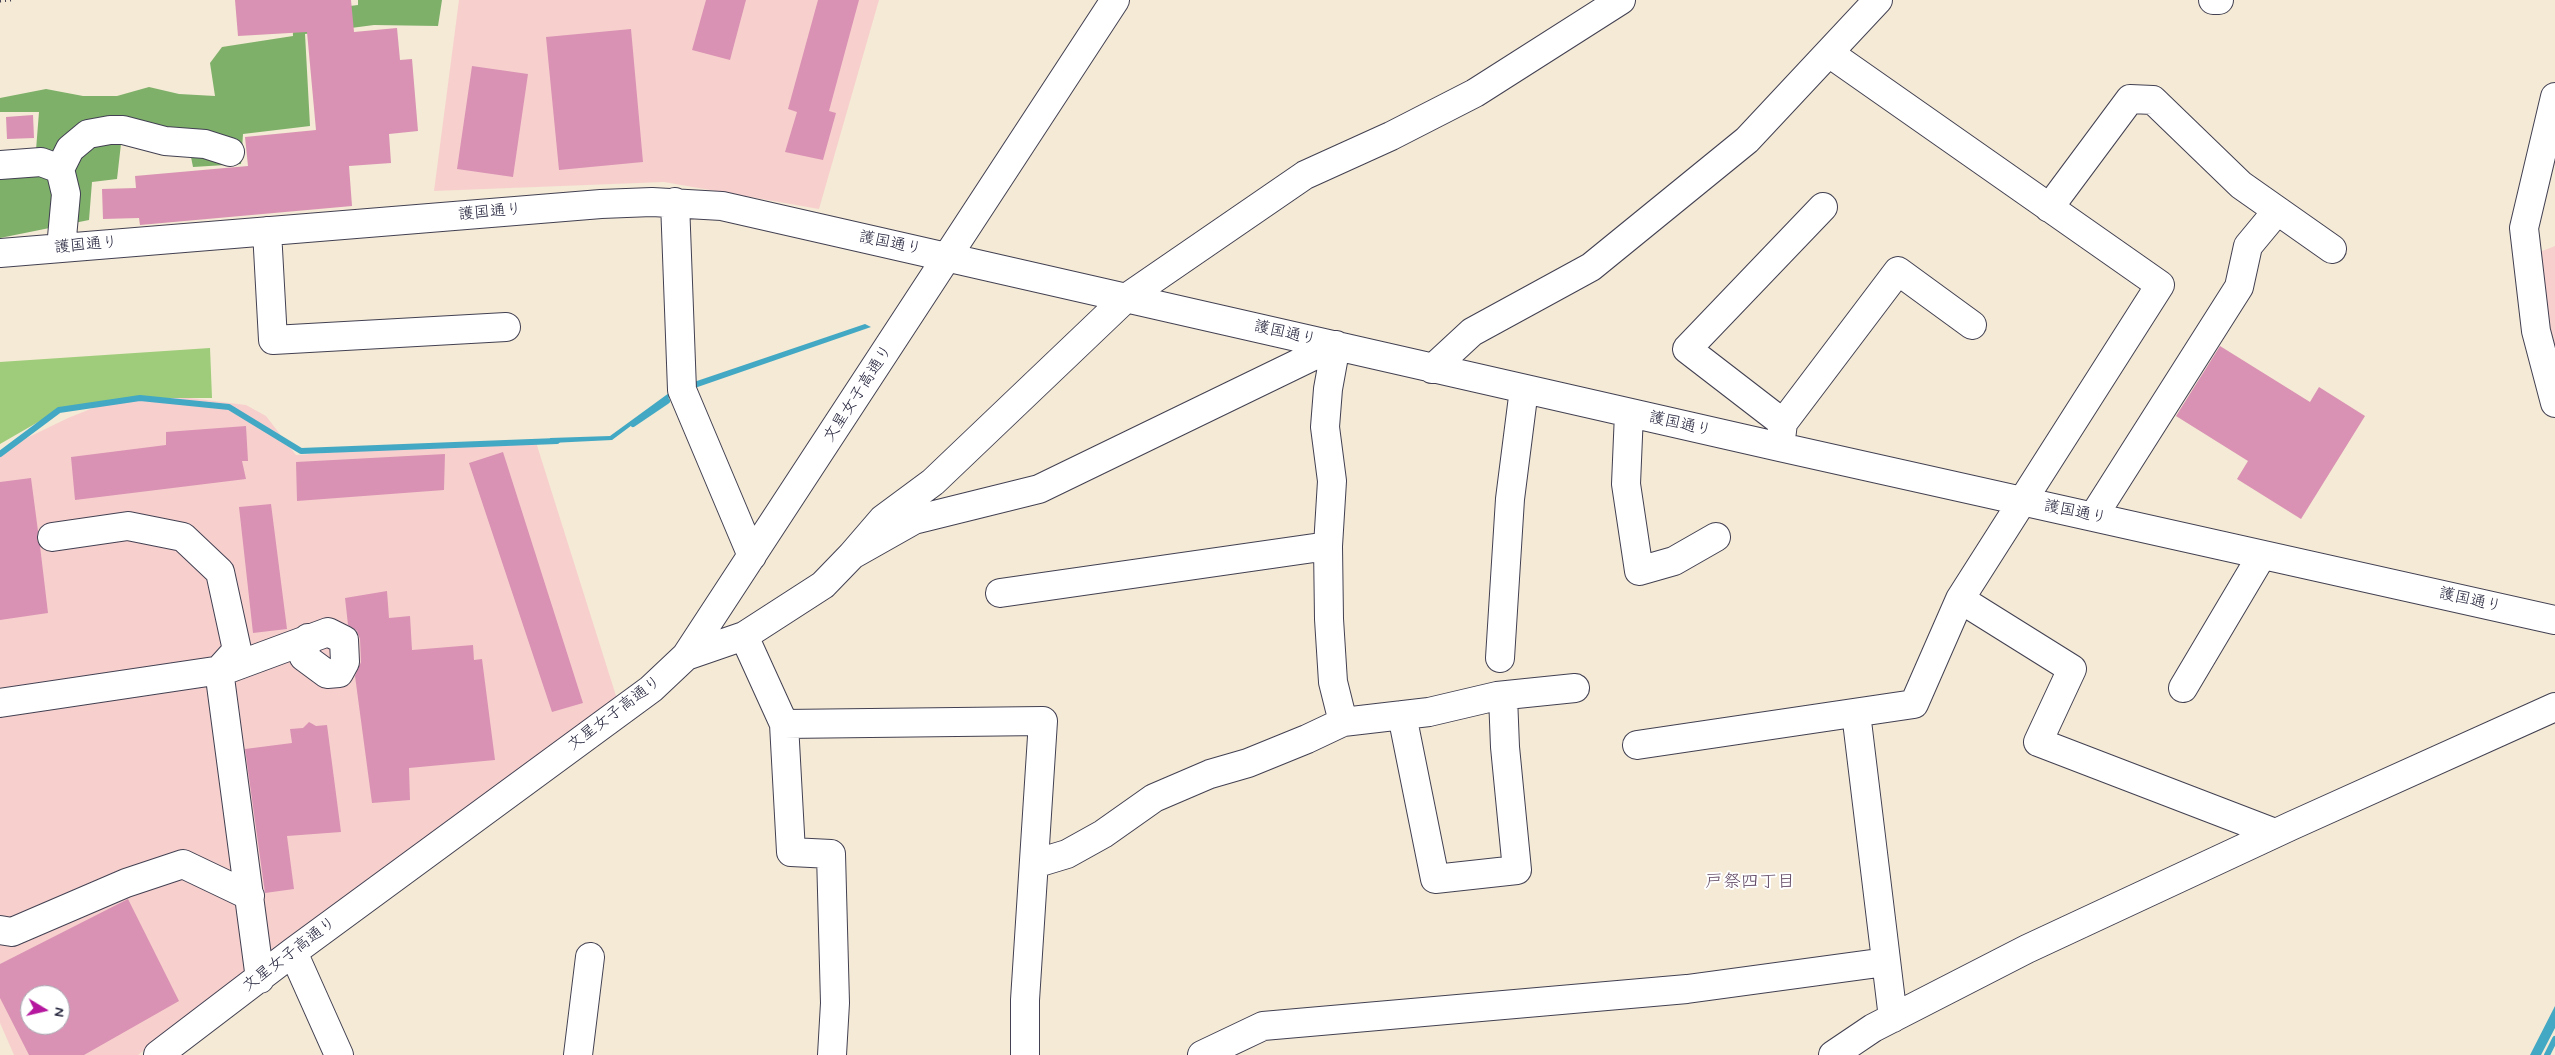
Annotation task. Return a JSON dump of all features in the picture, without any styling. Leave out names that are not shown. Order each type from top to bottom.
[{"type":"street","name":"文星女子高通り","points":[[158,1055],[293,952],[652,689],[686,656],[1115,0]]},
{"type":"street","points":[[686,656],[744,636],[823,585],[883,519],[933,482],[1126,298],[1305,175],[1391,136],[1475,93],[1621,0]]},
{"type":"street","points":[[1432,369],[1472,332],[1591,267],[1747,140],[1878,0]]},
{"type":"street","points":[[2213,0],[2219,0]]},
{"type":"street","points":[[1637,745],[1914,704],[1960,599],[2160,285],[1829,53]]},
{"type":"street","points":[[2555,97],[2524,228],[2536,331],[2555,404]]},
{"type":"street","points":[[2049,208],[2130,99],[2153,100],[2241,186],[2332,249]]},
{"type":"street","points":[[61,248],[66,194],[60,169],[70,149],[88,134],[123,130],[165,141],[206,144],[230,152]]},
{"type":"street","points":[[0,165],[41,162],[60,169]]},
{"type":"street","name":"護国通り","points":[[0,253],[601,204],[675,202],[722,206],[949,256],[1628,413],[1781,435],[2021,502],[2555,620]]},
{"type":"street","points":[[675,202],[682,390],[752,556]]},
{"type":"street","points":[[1823,207],[1687,349],[1781,435],[1898,271],[1972,325]]},
{"type":"street","points":[[2093,517],[2239,287],[2248,246],[2277,211]]},
{"type":"street","points":[[268,231],[272,340],[506,327]]},
{"type":"street","points":[[852,555],[914,520],[1039,489],[1336,345]]},
{"type":"street","points":[[1336,345],[1328,389],[1325,427],[1332,481],[1328,546],[1329,619],[1333,682],[1343,722]]},
{"type":"street","points":[[1500,658],[1510,499],[1524,389]]},
{"type":"street","points":[[1628,413],[1626,484],[1639,571],[1674,561],[1716,537]]},
{"type":"street","points":[[52,537],[128,526],[182,537],[220,572],[237,650],[219,670],[260,979]]},
{"type":"street","points":[[1000,593],[1328,546]]},
{"type":"street","points":[[2183,688],[2262,555]]},
{"type":"street","points":[[1960,599],[2072,669],[2038,742],[2275,833]]},
{"type":"street","points":[[744,636],[784,724],[791,852],[831,854],[835,1003],[832,1055]]},
{"type":"street","points":[[0,703],[219,670],[308,638]]},
{"type":"street","points":[[1034,864],[1067,854],[1096,838],[1154,798],[1210,774],[1290,746],[1343,722],[1429,712],[1503,696],[1576,688]]},
{"type":"street","points":[[1402,715],[1435,879],[1517,870],[1505,747],[1503,696]]},
{"type":"street","points":[[1833,1055],[1855,1039],[1893,1018],[2027,949],[2275,833],[2555,707]]},
{"type":"street","points":[[1856,713],[1893,1018]]},
{"type":"street","points":[[784,724],[1043,721],[1025,1000],[1025,1055]]},
{"type":"street","points":[[0,930],[12,932],[126,883],[183,864],[250,896]]},
{"type":"street","points":[[293,952],[339,1055]]},
{"type":"street","points":[[578,1055],[590,957]]},
{"type":"street","points":[[1202,1055],[1253,1043],[1263,1026],[1687,989],[1886,962]]},
{"type":"path","points":[[0,1],[11,0]]},
{"type":"shaded area","points":[[459,0],[879,0],[819,209],[664,182],[434,191]]},
{"type":"shaded area","points":[[2555,246],[2555,368],[2537,253]]},
{"type":"shaded area","points":[[166,395],[246,405],[266,416],[296,455],[535,439],[617,699],[247,969],[138,1055],[14,1055],[0,1023],[0,451],[68,418],[108,402]]},
{"type":"green space","points":[[358,0],[442,0],[438,26],[374,25],[305,34],[310,126],[243,134],[241,164],[193,167],[190,152],[122,135],[117,179],[92,182],[89,220],[0,238],[0,172],[36,150],[39,112],[0,112],[0,98],[46,89],[83,96],[117,96],[149,87],[179,94],[215,96],[210,63],[222,47],[293,36],[292,13],[358,5]]},
{"type":"green space","points":[[210,348],[212,398],[140,398],[59,410],[0,444],[0,362]]},
{"type":"water","points":[[865,324],[871,327],[689,390],[688,384]]},
{"type":"water","points":[[669,393],[671,396],[612,440],[551,443],[550,438],[610,436]]},
{"type":"water","points":[[2555,1006],[2555,1028],[2541,1055],[2530,1055]]},
{"type":"building","points":[[235,0],[351,0],[354,32],[397,28],[400,60],[412,59],[418,131],[389,134],[391,163],[349,166],[352,206],[140,225],[139,218],[103,219],[102,189],[136,188],[135,176],[248,166],[245,137],[316,130],[307,32],[238,36]]},
{"type":"building","points":[[706,0],[746,0],[730,60],[692,50]]},
{"type":"building","points":[[818,0],[859,0],[829,111],[836,113],[823,160],[785,152],[797,112],[788,109]]},
{"type":"building","points":[[631,29],[643,162],[559,170],[546,37]]},
{"type":"building","points":[[472,66],[528,74],[513,177],[457,169]]},
{"type":"building","points":[[33,115],[34,138],[7,139],[6,117]]},
{"type":"building","points":[[2220,346],[2310,402],[2319,387],[2365,416],[2301,519],[2237,479],[2248,461],[2176,416]]},
{"type":"building","points":[[246,426],[248,461],[242,461],[246,479],[75,500],[71,457],[166,445],[166,432]]},
{"type":"building","points":[[503,452],[583,703],[552,712],[469,463]]},
{"type":"building","points":[[445,454],[444,490],[297,501],[296,462]]},
{"type":"building","points":[[31,478],[38,531],[37,539],[40,546],[48,613],[0,620],[0,482]]},
{"type":"building","points":[[271,504],[287,629],[253,633],[239,507]]},
{"type":"building","points":[[387,591],[389,618],[410,616],[412,650],[473,645],[474,660],[482,659],[495,760],[409,768],[410,800],[372,803],[355,676],[361,662],[360,639],[357,631],[348,625],[345,598]]},
{"type":"building","points":[[309,722],[316,726],[327,725],[341,832],[287,836],[294,889],[265,893],[245,749],[292,743],[290,729],[303,728]]},
{"type":"building","points":[[128,899],[179,1001],[84,1055],[29,1055],[0,998],[0,964]]},
{"type":"waterway","points":[[0,454],[59,410],[140,398],[229,407],[301,451],[557,441]]},
{"type":"waterway","points":[[633,424],[667,401]]},
{"type":"waterway","points":[[2547,1055],[2555,1039]]},
{"type":"district","name":"戸祭四丁目","points":[[1750,883]]}]
